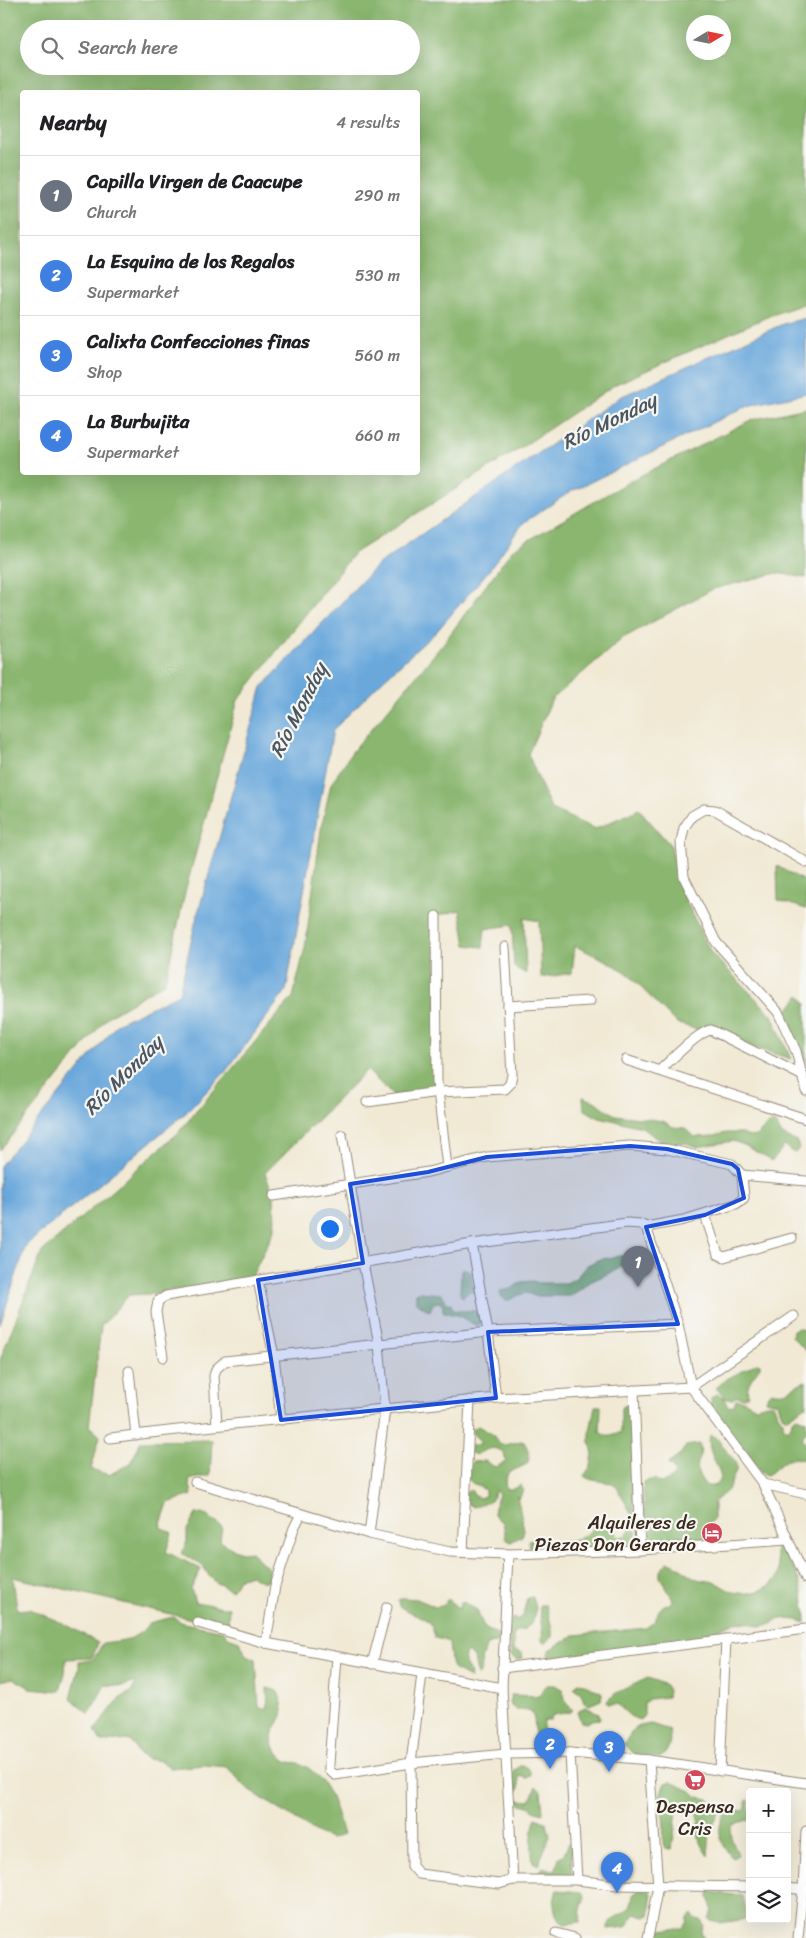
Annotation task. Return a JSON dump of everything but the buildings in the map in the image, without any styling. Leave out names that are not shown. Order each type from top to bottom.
[{"type":"street","points":[[806,862],[715,810],[704,809],[692,816],[684,828],[681,842],[684,877],[716,942],[778,1012],[796,1051],[806,1091]]},
{"type":"street","points":[[436,916],[438,1092],[447,1167]]},
{"type":"street","points":[[367,1102],[438,1092],[504,1089],[510,1084],[512,1075],[505,947]]},
{"type":"street","points":[[508,1006],[590,1001]]},
{"type":"street","points":[[660,1070],[694,1039],[707,1030],[711,1030],[803,1076]]},
{"type":"street","points":[[626,1060],[806,1118]]},
{"type":"street","points":[[342,1135],[379,1344],[385,1409],[369,1534]]},
{"type":"street","points":[[163,1357],[156,1312],[158,1301],[166,1296],[472,1244],[628,1223],[640,1224],[646,1227],[705,1214],[736,1204],[744,1198],[742,1176],[732,1164],[667,1149],[630,1146],[487,1158],[428,1172],[274,1196]]},
{"type":"street","points":[[742,1176],[806,1181]]},
{"type":"street","points":[[705,1214],[720,1257],[792,1238]]},
{"type":"street","points":[[646,1227],[678,1324],[691,1387],[763,1484],[805,1576]]},
{"type":"street","points":[[472,1244],[488,1332],[496,1398]]},
{"type":"street","points":[[258,1280],[274,1356],[282,1420]]},
{"type":"street","points":[[110,1438],[217,1425],[470,1400],[691,1387],[794,1316]]},
{"type":"street","points":[[217,1425],[214,1376],[216,1369],[225,1361],[488,1332],[678,1324]]},
{"type":"street","points":[[129,1371],[136,1435]]},
{"type":"street","points":[[634,1390],[640,1550]]},
{"type":"street","points":[[463,1552],[470,1400]]},
{"type":"street","points":[[195,1482],[369,1534],[450,1552],[508,1554],[640,1550],[788,1540]]},
{"type":"street","points":[[763,1484],[806,1494]]},
{"type":"street","points":[[266,1643],[275,1586],[294,1528],[301,1514]]},
{"type":"street","points":[[508,1554],[502,1688],[514,1880]]},
{"type":"street","points":[[372,1664],[387,1607]]},
{"type":"street","points":[[198,1623],[266,1643],[502,1688]]},
{"type":"street","points":[[502,1668],[806,1629]]},
{"type":"street","points":[[720,1770],[726,1639]]},
{"type":"street","points":[[337,1657],[330,1770],[335,1775],[411,1763],[506,1754],[570,1753],[649,1760],[806,1783]]},
{"type":"street","points":[[422,1674],[411,1763],[412,1866],[419,1874],[499,1884],[514,1880],[577,1880],[617,1885],[746,1887]]},
{"type":"street","points":[[570,1753],[577,1880]]},
{"type":"street","points":[[648,1938],[658,1886],[649,1760]]},
{"type":"street","points":[[798,1938],[804,1889],[806,1831]]},
{"type":"street","points":[[791,1888],[804,1889]]},
{"type":"street","points":[[556,1933],[575,1938]]},
{"type":"highlighted area","points":[[630,1146],[667,1149],[732,1164],[738,1169],[744,1198],[705,1215],[646,1227],[678,1324],[488,1332],[496,1398],[281,1420],[258,1280],[363,1263],[350,1184],[428,1172],[487,1157]]},
{"type":"green space","points":[[0,0],[806,0],[806,303],[769,316],[616,384],[519,449],[354,553],[238,700],[186,888],[165,982],[107,1017],[0,1150]]},
{"type":"green space","points":[[806,408],[806,578],[777,573],[713,589],[623,638],[552,699],[528,754],[551,809],[595,829],[639,809],[671,846],[679,887],[711,953],[772,1015],[791,1059],[676,1023],[626,972],[575,946],[572,973],[541,978],[539,921],[524,918],[526,974],[514,967],[512,925],[485,929],[483,947],[466,945],[460,910],[436,916],[438,1092],[392,1095],[367,1070],[265,1173],[274,1196],[275,1229],[251,1278],[150,1294],[129,1295],[101,1326],[89,1426],[100,1436],[91,1469],[109,1475],[131,1463],[141,1441],[212,1440],[210,1475],[189,1480],[192,1495],[168,1503],[160,1527],[172,1533],[166,1552],[201,1569],[191,1589],[195,1602],[229,1608],[228,1624],[196,1620],[13,1577],[17,1610],[29,1609],[67,1625],[98,1643],[92,1658],[66,1659],[65,1673],[60,1691],[30,1688],[13,1678],[0,1681],[0,1360],[42,1252],[177,1134],[293,997],[305,948],[321,829],[331,784],[352,752],[443,644],[512,550],[628,482],[751,420]]},
{"type":"green space","points":[[777,866],[806,882],[806,909],[778,900]]},
{"type":"green space","points":[[800,995],[806,1004],[806,1065],[785,1014]]},
{"type":"green space","points":[[583,1097],[594,1101],[615,1115],[663,1121],[673,1127],[685,1128],[695,1137],[715,1136],[726,1133],[739,1133],[750,1137],[756,1136],[769,1124],[775,1123],[782,1134],[797,1142],[799,1148],[795,1153],[784,1146],[772,1161],[733,1141],[697,1147],[686,1143],[662,1143],[642,1127],[595,1116],[584,1109]]},
{"type":"green space","points":[[625,1256],[628,1262],[618,1269],[590,1282],[571,1296],[534,1296],[527,1293],[506,1301],[501,1296],[500,1291],[511,1289],[521,1282],[567,1283],[577,1277],[586,1266],[597,1260]]},
{"type":"green space","points":[[463,1268],[471,1272],[472,1282],[478,1294],[469,1292],[462,1297],[460,1294],[461,1270]]},
{"type":"green space","points":[[416,1293],[441,1294],[446,1302],[451,1304],[453,1310],[482,1313],[479,1325],[471,1323],[460,1316],[443,1312],[443,1306],[439,1302],[433,1303],[430,1311],[416,1301]]},
{"type":"green space","points":[[798,1328],[806,1331],[806,1351],[792,1337],[793,1330]]},
{"type":"green space","points":[[757,1363],[760,1364],[760,1367],[749,1384],[748,1395],[743,1398],[737,1396],[732,1399],[726,1399],[716,1388],[727,1379]]},
{"type":"green space","points":[[806,1381],[806,1406],[787,1418],[782,1415],[778,1403],[766,1400],[767,1396],[772,1392],[784,1392]]},
{"type":"green space","points":[[717,1394],[722,1397],[729,1407],[734,1405],[736,1399],[756,1407],[773,1404],[783,1420],[783,1426],[788,1430],[792,1420],[797,1417],[806,1421],[806,1431],[802,1438],[806,1445],[806,1460],[789,1459],[767,1475],[761,1473],[711,1410],[711,1398]]},
{"type":"green space","points":[[626,1405],[632,1439],[632,1484],[636,1539],[632,1544],[595,1546],[572,1552],[541,1550],[529,1547],[528,1541],[531,1540],[557,1542],[584,1536],[592,1529],[593,1517],[599,1515],[619,1537],[625,1536],[629,1531],[632,1520],[631,1515],[627,1504],[616,1487],[610,1483],[591,1480],[584,1476],[591,1466],[593,1454],[590,1431],[595,1406],[601,1406],[600,1432],[605,1436],[610,1436],[621,1432],[621,1408]]},
{"type":"green space","points":[[478,1426],[492,1434],[499,1443],[505,1445],[521,1441],[524,1442],[528,1450],[529,1458],[527,1464],[508,1473],[505,1482],[506,1489],[513,1489],[521,1485],[523,1491],[519,1499],[517,1496],[524,1530],[522,1536],[511,1542],[506,1539],[503,1522],[495,1516],[493,1510],[499,1495],[496,1490],[491,1501],[474,1507],[468,1504],[465,1492],[471,1490],[479,1498],[485,1496],[485,1490],[469,1481],[468,1468],[472,1462],[485,1461],[495,1467],[506,1462],[504,1453],[497,1449],[486,1450],[476,1455],[469,1452],[471,1446],[480,1444],[480,1441],[472,1433],[472,1430]]},
{"type":"green space","points":[[710,1435],[716,1437],[735,1462],[737,1468],[728,1490],[714,1502],[714,1519],[705,1528],[707,1543],[676,1540],[665,1545],[647,1547],[645,1540],[643,1482],[655,1479],[659,1483],[670,1479],[675,1474],[673,1468],[668,1464],[679,1456],[686,1446],[699,1444],[701,1450],[697,1467],[698,1472],[706,1486],[717,1484],[721,1479],[711,1452]]},
{"type":"green space","points":[[202,1513],[222,1527],[220,1540],[222,1542],[239,1551],[251,1552],[269,1569],[270,1575],[267,1581],[261,1581],[251,1575],[238,1579],[236,1585],[231,1590],[217,1583],[209,1576],[203,1566],[181,1553],[187,1542],[187,1530],[196,1514]]},
{"type":"green space","points":[[776,1545],[787,1551],[798,1578],[803,1597],[806,1623],[779,1618],[771,1624],[759,1626],[747,1622],[733,1623],[697,1638],[660,1642],[563,1660],[548,1655],[549,1650],[575,1635],[646,1628],[655,1621],[659,1610],[664,1605],[670,1604],[673,1599],[660,1577],[660,1571],[668,1562],[697,1579],[714,1582],[737,1593],[750,1593],[764,1589],[775,1581],[778,1575]]},
{"type":"green space","points":[[533,1597],[536,1608],[532,1623],[523,1630],[517,1631],[513,1636],[513,1650],[522,1653],[523,1658],[517,1660],[511,1656],[509,1627],[513,1617],[518,1620],[523,1616],[527,1598]]},
{"type":"green space","points":[[404,1598],[417,1599],[435,1607],[443,1606],[448,1599],[459,1609],[460,1603],[463,1602],[477,1610],[486,1629],[500,1637],[497,1643],[487,1646],[481,1658],[482,1668],[479,1674],[477,1675],[474,1657],[467,1652],[464,1660],[471,1672],[470,1678],[453,1669],[449,1643],[435,1638],[430,1624],[422,1617],[399,1606],[398,1600]]},
{"type":"green space","points":[[540,1605],[546,1605],[552,1629],[552,1638],[544,1643],[542,1641]]},
{"type":"green space","points":[[173,1617],[183,1623],[224,1631],[228,1637],[239,1641],[246,1655],[256,1659],[259,1708],[268,1708],[267,1688],[278,1691],[282,1705],[282,1715],[272,1736],[274,1746],[284,1760],[301,1764],[318,1777],[334,1804],[343,1835],[331,1839],[320,1835],[249,1790],[227,1767],[205,1765],[171,1768],[161,1761],[148,1759],[137,1752],[131,1740],[101,1742],[95,1730],[119,1699],[131,1692],[137,1682],[123,1686],[105,1685],[89,1714],[71,1698],[79,1662],[93,1660],[103,1643],[129,1639],[144,1629],[149,1623]]},
{"type":"green space","points":[[648,1678],[666,1685],[668,1691],[667,1697],[649,1699],[644,1703],[644,1715],[641,1721],[630,1716],[617,1704],[608,1704],[607,1701],[616,1693]]},
{"type":"green space","points":[[578,1683],[601,1692],[601,1700],[589,1705],[584,1702],[581,1693],[574,1688]]},
{"type":"green space","points":[[546,1685],[555,1685],[563,1690],[566,1703],[573,1710],[553,1715],[550,1720],[544,1721],[544,1732],[553,1746],[548,1749],[537,1742],[534,1720],[528,1710],[516,1710],[509,1704],[511,1695],[537,1696],[540,1695]]},
{"type":"green space","points":[[585,1707],[599,1713],[600,1719],[587,1723],[581,1722],[577,1711]]},
{"type":"green space","points":[[651,1724],[669,1730],[669,1745],[666,1752],[660,1758],[632,1753],[624,1744],[635,1727]]},
{"type":"green space","points":[[522,1765],[530,1771],[530,1776],[527,1778],[519,1776],[519,1789],[515,1793],[512,1791],[512,1776],[518,1767]]},
{"type":"green space","points":[[671,1782],[693,1792],[698,1797],[709,1799],[717,1808],[719,1814],[710,1831],[708,1856],[700,1841],[699,1817],[692,1805],[686,1803],[680,1806],[677,1811],[672,1850],[666,1849],[663,1844],[664,1825],[660,1795],[665,1783]]},
{"type":"green space","points":[[536,1786],[541,1791],[543,1813],[518,1803],[518,1800],[530,1801]]},
{"type":"green space","points":[[746,1808],[746,1820],[736,1823],[731,1830],[738,1855],[732,1858],[722,1842],[720,1825],[726,1813],[735,1810],[744,1811]]},
{"type":"green space","points":[[536,1818],[547,1823],[550,1836],[538,1865],[533,1862],[532,1852],[532,1834]]},
{"type":"green space","points":[[569,1843],[571,1845],[572,1874],[568,1878],[556,1878],[542,1874],[539,1871],[542,1867],[556,1869],[559,1857],[564,1854]]},
{"type":"green space","points":[[640,1889],[649,1890],[651,1893],[652,1902],[649,1915],[644,1917],[635,1914],[626,1927],[608,1929],[608,1926],[615,1918],[630,1907],[633,1895]]},
{"type":"green space","points":[[557,1890],[582,1892],[585,1897],[581,1909],[580,1922],[564,1924],[557,1917],[554,1904]]},
{"type":"green space","points":[[710,1892],[743,1896],[746,1919],[720,1923],[711,1921],[709,1919],[712,1910]]},
{"type":"green space","points":[[692,1914],[696,1919],[701,1920],[704,1926],[701,1932],[704,1938],[663,1938],[659,1936],[659,1930],[682,1928],[687,1924],[688,1918]]},
{"type":"water","name":"Río Monday","points":[[806,318],[806,393],[747,406],[570,492],[523,523],[490,569],[437,631],[385,678],[333,730],[286,991],[226,1071],[188,1111],[26,1245],[0,1325],[0,1166],[118,1023],[179,994],[196,920],[262,687],[377,565],[620,397],[783,324]]},
{"type":"place","name":"Capilla Virgen de Caacupe","points":[[638,1287]]},
{"type":"place","name":"Alquileres de Piezas Don Gerardo","points":[[712,1533]]},
{"type":"place","name":"La Esquina de los Regalos","points":[[550,1769]]},
{"type":"place","name":"Calixta Confecciones finas","points":[[609,1772]]},
{"type":"place","name":"Despensa Cris","points":[[695,1780]]},
{"type":"place","name":"La Burbujita","points":[[617,1893]]}]
